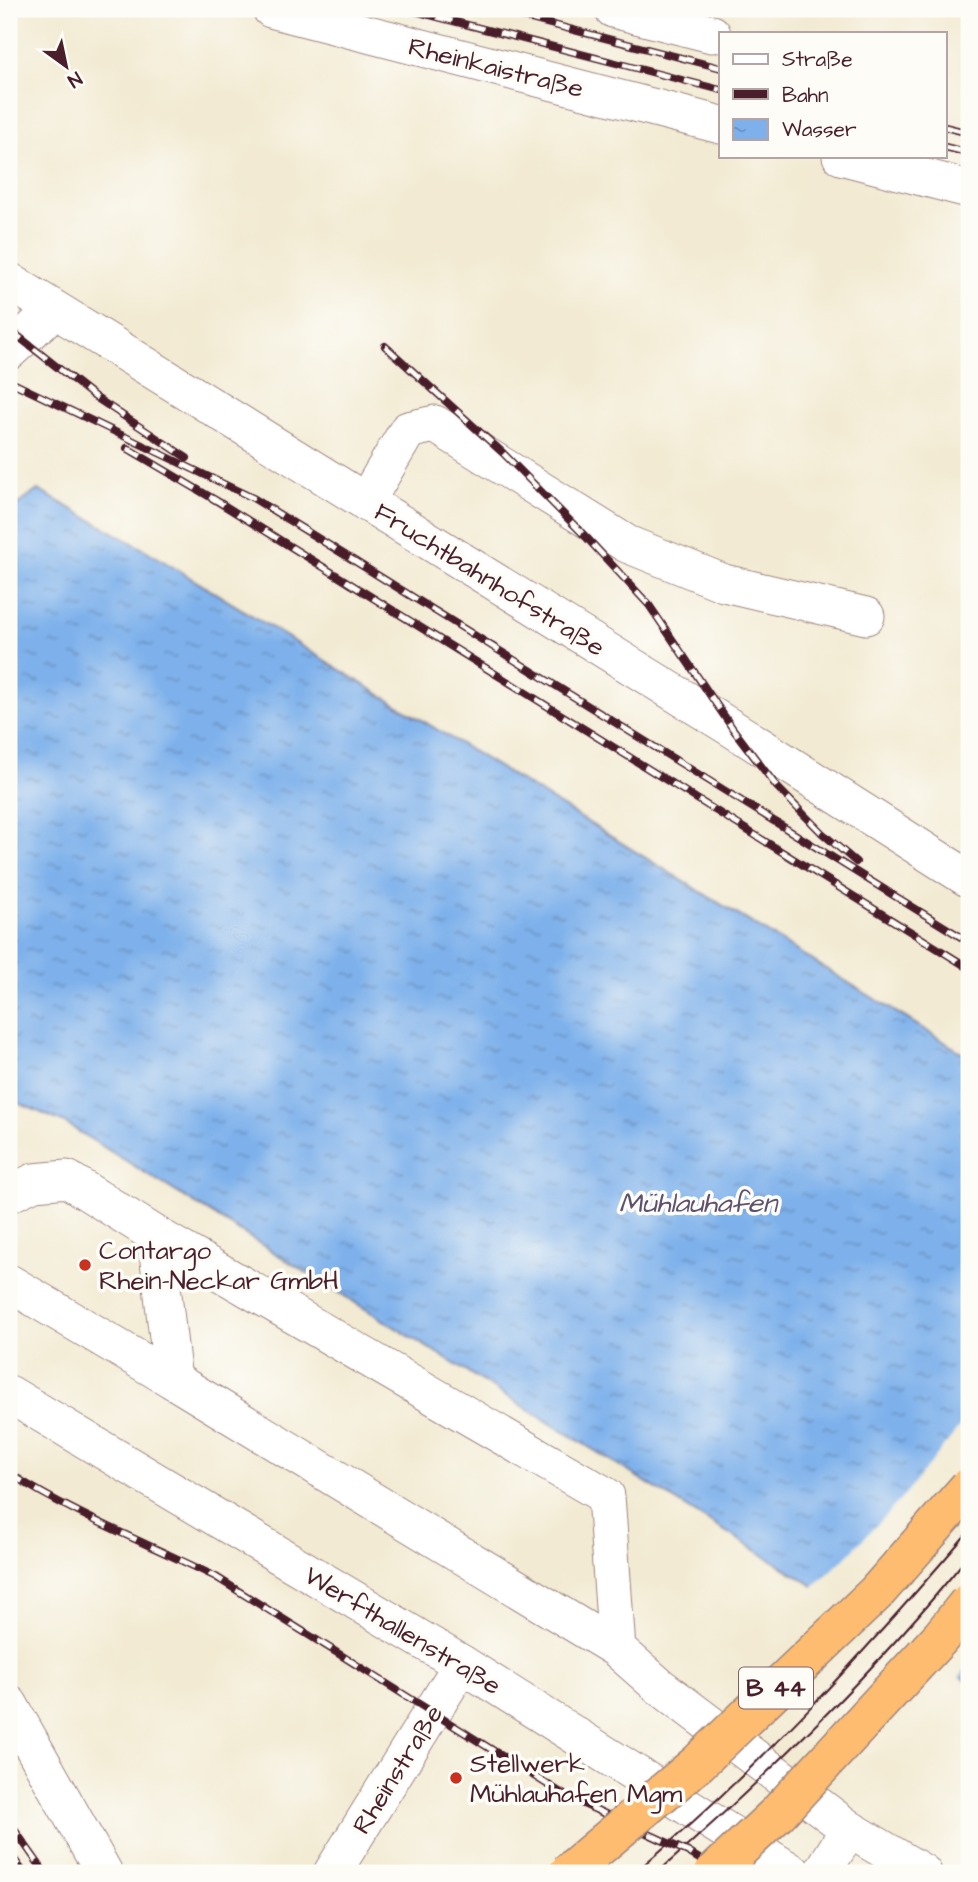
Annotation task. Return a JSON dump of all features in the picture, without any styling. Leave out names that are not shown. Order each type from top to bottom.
[{"type":"highway","name":"B 44","points":[[568,1873],[697,1764],[876,1593],[969,1487]]},
{"type":"highway","points":[[714,1873],[778,1814],[931,1648],[969,1602]]},
{"type":"street","name":"Rheinkaistraße","points":[[271,9],[719,124]]},
{"type":"street","points":[[612,9],[712,34]]},
{"type":"street","points":[[849,158],[969,189]]},
{"type":"street","name":"Fruchtbahnhofstraße","points":[[9,281],[733,729],[969,879]]},
{"type":"street","points":[[9,351],[54,310]]},
{"type":"street","points":[[367,503],[408,430],[435,424],[627,544],[724,583],[866,616]]},
{"type":"street","points":[[9,1194],[34,1182],[67,1179],[156,1235],[606,1496],[617,1649]]},
{"type":"street","points":[[156,1235],[173,1380]]},
{"type":"street","points":[[9,1283],[617,1649],[658,1685],[849,1829],[923,1873]]},
{"type":"street","name":"Werfthallenstraße","points":[[9,1394],[462,1664],[793,1873]]},
{"type":"street","name":"Rheinstraße","points":[[332,1873],[462,1664]]},
{"type":"street","points":[[9,1704],[104,1873]]},
{"type":"street","points":[[822,1873],[849,1829]]},
{"type":"water","name":"Mühlauhafen","points":[[38,490],[147,551],[969,1057],[969,1682],[63,1122],[9,1099],[9,511]]},
{"type":"pier","points":[[969,1415],[969,1664],[958,1679],[812,1588],[848,1555],[904,1496]]},
{"type":"tram line","points":[[634,1873],[724,1794],[767,1752],[890,1621],[969,1531]]},
{"type":"tram line","points":[[657,1873],[820,1721],[897,1640],[969,1555]]},
{"type":"railway","points":[[406,9],[719,89]]},
{"type":"railway","points":[[492,9],[719,67]]},
{"type":"railway","points":[[946,127],[969,133]]},
{"type":"railway","points":[[946,147],[969,153]]},
{"type":"railway","points":[[9,329],[95,397],[187,458]]},
{"type":"railway","points":[[385,346],[503,453],[649,605],[733,729],[777,787],[822,833],[856,862]]},
{"type":"railway","points":[[9,381],[253,498],[969,942]]},
{"type":"railway","points":[[127,448],[217,501],[969,968]]},
{"type":"railway","points":[[9,1473],[85,1515],[216,1577],[566,1796],[688,1852],[722,1873]]},
{"type":"railway","points":[[9,1822],[45,1873]]},
{"type":"railway","points":[[9,1852],[24,1873]]},
{"type":"place","name":"Contargo Rhein-Neckar GmbH","points":[[85,1265]]},
{"type":"place","name":"Stellwerk Mühlauhafen Mgm","points":[[456,1778]]}]
